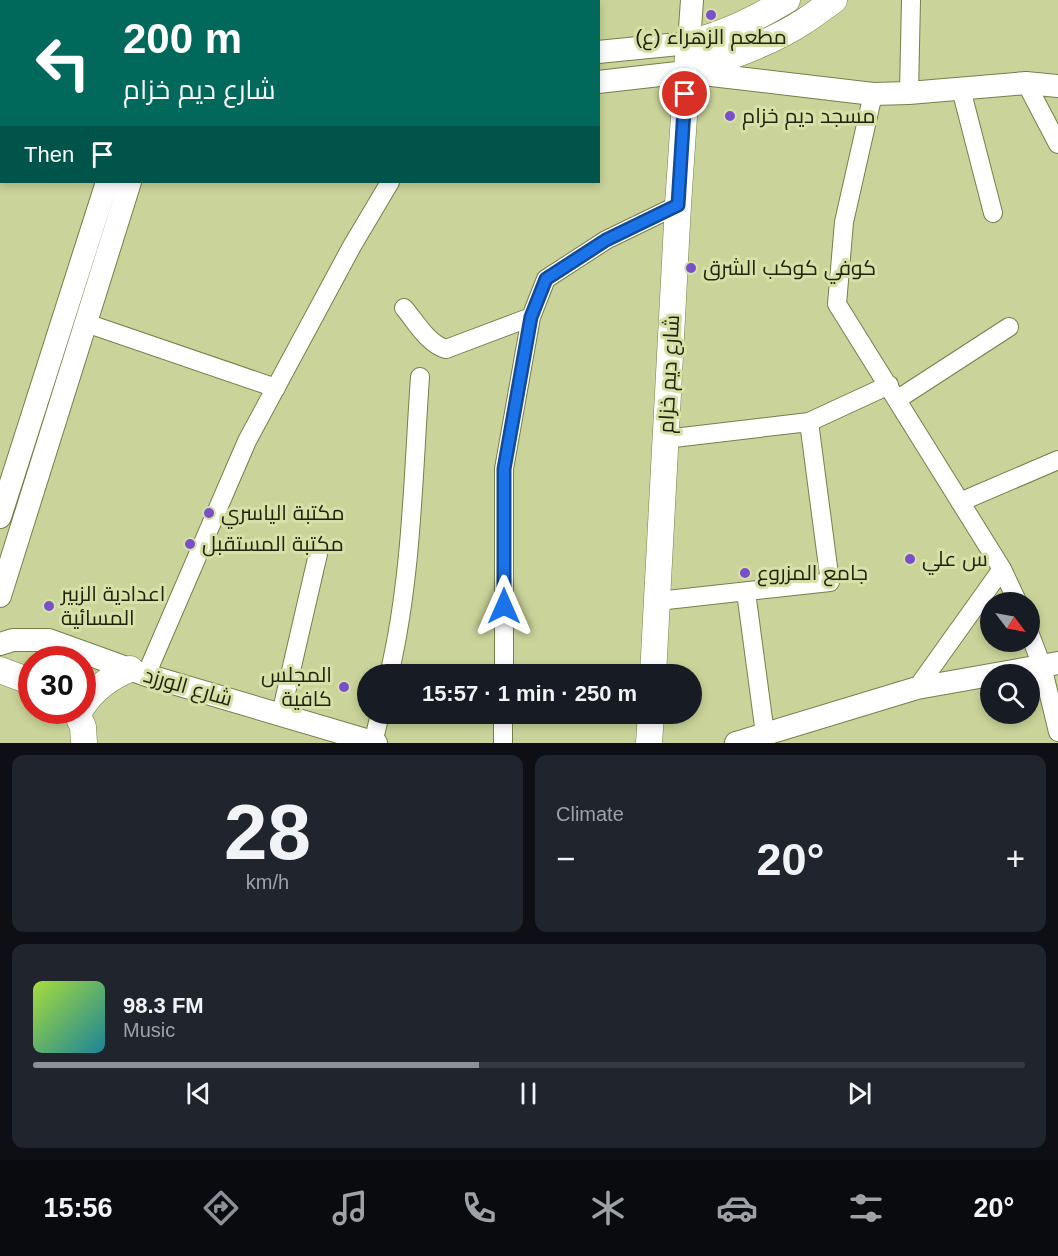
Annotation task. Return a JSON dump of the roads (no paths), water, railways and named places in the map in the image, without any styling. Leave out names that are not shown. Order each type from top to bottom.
[{"type":"main road","points":[[688,43],[746,24],[788,0]]},
{"type":"main road","points":[[686,72],[746,51],[777,36],[803,22],[834,0]]},
{"type":"main road","name":"شارع ديم خزام","points":[[654,664],[688,43]]},
{"type":"main road","points":[[0,670],[18,677]]},
{"type":"main road","points":[[96,690],[119,673],[138,672]]},
{"type":"main road","points":[[82,724],[84,743]]},
{"type":"main road","points":[[649,743],[650,724]]},
{"type":"street","points":[[600,52],[688,43],[692,0]]},
{"type":"street","points":[[909,93],[910,0]]},
{"type":"street","points":[[600,82],[686,72],[873,94],[1026,83],[1058,86]]},
{"type":"street","points":[[1026,83],[1058,144]]},
{"type":"street","points":[[960,89],[993,213]]},
{"type":"street","points":[[873,94],[844,222],[837,304],[1002,568],[1013,592]]},
{"type":"street","points":[[0,517],[107,183]]},
{"type":"street","points":[[0,596],[130,183]]},
{"type":"street","points":[[138,672],[247,441],[352,246],[389,183]]},
{"type":"street","points":[[504,664],[504,469],[531,317],[546,279],[606,240],[678,205]]},
{"type":"street","points":[[404,308],[431,340],[439,347],[446,349],[531,317]]},
{"type":"street","points":[[86,323],[276,388]]},
{"type":"street","points":[[665,440],[809,422],[894,392],[1009,327]]},
{"type":"street","points":[[392,664],[409,545],[420,376]]},
{"type":"street","points":[[658,601],[830,582],[809,422]]},
{"type":"street","points":[[960,502],[1058,460]]},
{"type":"street","points":[[281,714],[318,554]]},
{"type":"street","points":[[917,688],[1002,568]]},
{"type":"street","points":[[746,591],[765,734]]},
{"type":"street","name":"شارع الورزد","points":[[0,644],[13,640],[49,640],[138,672],[374,743]]},
{"type":"street","points":[[1040,649],[1050,664],[1058,732]]},
{"type":"street","points":[[736,743],[917,688],[1050,664]]},
{"type":"street","points":[[374,743],[378,724]]},
{"type":"street","points":[[503,724],[503,743]]},
{"type":"place","name":"مطعم الزهراء (ع)","points":[[711,15]]},
{"type":"place","name":"مسجد ديم خزام","points":[[730,116]]},
{"type":"place","name":"كوفي كوكب الشرق","points":[[691,268]]},
{"type":"place","name":"مكتبة الياسري","points":[[209,513]]},
{"type":"place","name":"مكتبة المستقبل","points":[[190,544]]},
{"type":"place","name":"س علي","points":[[910,559]]},
{"type":"place","name":"جامع المزروع","points":[[745,573]]},
{"type":"place","name":"اعدادية الزبير المسائية","points":[[49,606]]},
{"type":"place","name":"المجلس كافية","points":[[344,687]]}]
